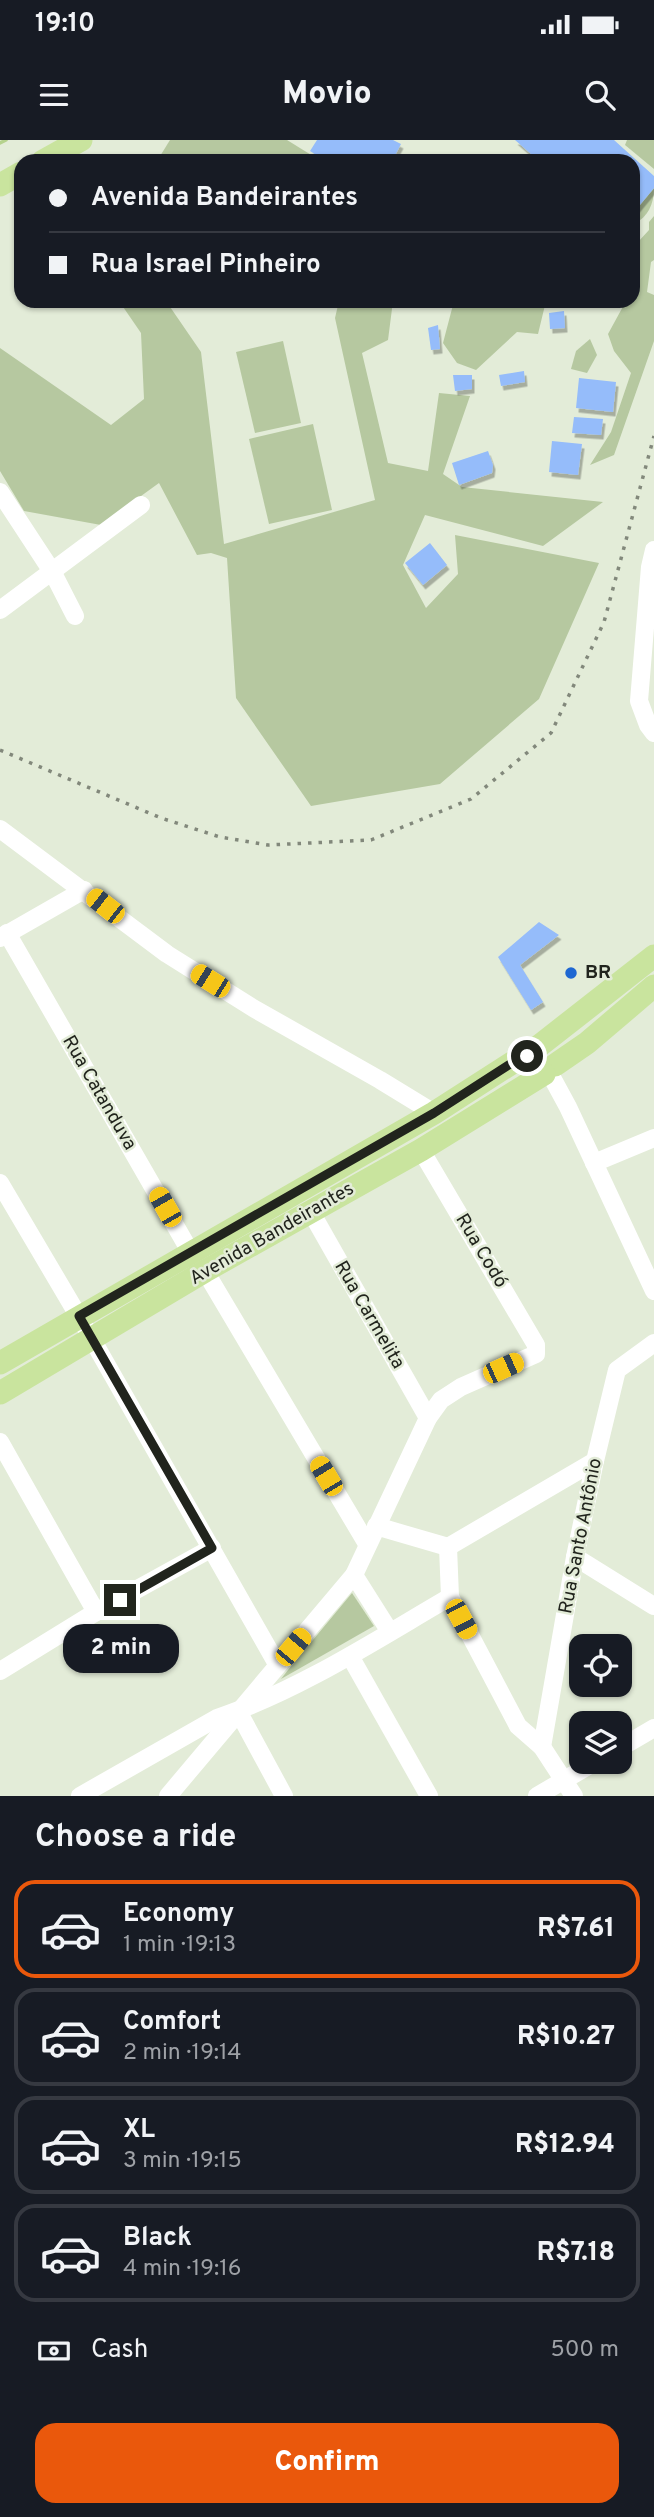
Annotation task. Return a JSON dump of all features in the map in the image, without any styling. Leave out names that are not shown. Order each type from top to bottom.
[{"type":"main road","points":[[55,154],[80,140]]},
{"type":"main road","name":"Avenida Bandeirantes","points":[[0,1393],[92,1339],[198,1262],[534,1049],[654,956]]},
{"type":"main road","name":"Avenida Bandeirantes","points":[[0,1363],[79,1316],[311,1212],[421,1150],[549,1070],[587,1043],[654,986]]},
{"type":"main road","points":[[534,1049],[552,1051],[549,1070]]},
{"type":"street","points":[[0,492],[53,573],[75,617]]},
{"type":"street","points":[[0,610],[141,505]]},
{"type":"street","points":[[654,550],[650,567],[639,701],[654,733]]},
{"type":"street","points":[[0,829],[167,954],[253,1008],[434,1113]]},
{"type":"street","points":[[4,935],[84,890]]},
{"type":"street","name":"Rua Catanduva","points":[[4,935],[367,1544]]},
{"type":"street","points":[[549,1070],[654,1291]]},
{"type":"street","points":[[594,1163],[654,1138]]},
{"type":"street","name":"Rua Codó","points":[[421,1150],[536,1345],[536,1354],[461,1387],[441,1399],[428,1418]]},
{"type":"street","points":[[0,1183],[277,1664]]},
{"type":"street","name":"Rua Carmelita","points":[[311,1212],[428,1418]]},
{"type":"street","name":"Rua Santo Antônio","points":[[542,1747],[575,1557],[617,1370],[654,1343]]},
{"type":"street","points":[[169,1796],[354,1575],[428,1418]]},
{"type":"street","points":[[0,1442],[96,1612]]},
{"type":"street","points":[[376,1526],[448,1547],[595,1461]]},
{"type":"street","points":[[448,1547],[450,1597],[518,1726],[542,1747],[574,1796]]},
{"type":"street","points":[[0,1671],[96,1612],[212,1548]]},
{"type":"street","points":[[575,1557],[654,1606]]},
{"type":"street","points":[[354,1575],[390,1632]]},
{"type":"street","points":[[79,1796],[217,1718],[237,1712],[351,1656],[450,1597]]},
{"type":"street","points":[[351,1656],[429,1796]]},
{"type":"street","points":[[237,1712],[284,1796]]},
{"type":"street","points":[[632,1741],[654,1728]]},
{"type":"street","points":[[537,1796],[575,1774]]},
{"type":"green space","points":[[170,140],[287,140],[310,154],[161,154]]},
{"type":"green space","points":[[627,140],[654,140],[654,169],[640,157],[640,154],[636,154],[625,145]]},
{"type":"green space","points":[[654,188],[649,209],[640,220],[640,205]]},
{"type":"green space","points":[[654,216],[654,260],[651,262],[647,292],[654,295],[654,341],[614,455],[590,465],[611,432],[631,373],[614,351],[608,334],[622,308],[640,308],[640,240],[649,230],[649,222]]},
{"type":"green space","points":[[124,308],[171,308],[201,352],[224,544],[375,500],[335,318],[337,308],[392,308],[388,340],[362,353],[388,463],[428,471],[439,393],[470,396],[443,474],[462,487],[603,502],[543,546],[425,515],[403,565],[426,608],[458,574],[455,535],[599,563],[539,699],[440,784],[311,806],[236,698],[227,558],[211,553],[197,555],[159,483],[101,525],[24,511],[0,471],[0,348],[111,425],[144,399],[141,333]]},
{"type":"green space","points":[[452,308],[544,308],[538,334],[517,332],[476,370],[457,363],[443,343]]},
{"type":"green space","points":[[590,339],[597,355],[587,373],[571,369],[576,351]]},
{"type":"green space","points":[[283,341],[301,423],[255,433],[236,352]]},
{"type":"green space","points":[[313,424],[332,510],[269,524],[249,439]]},
{"type":"green space","points":[[352,1593],[374,1626],[281,1679],[288,1670]]},
{"type":"building","points":[[317,140],[393,140],[401,144],[396,154],[315,154],[310,151]]},
{"type":"building","points":[[515,140],[614,140],[630,154],[531,154]]},
{"type":"building","points":[[640,163],[654,176],[654,188],[640,205]]},
{"type":"building","points":[[564,311],[565,328],[550,329],[549,313]]},
{"type":"building","points":[[438,325],[440,349],[431,350],[428,328]]},
{"type":"building","points":[[524,371],[525,382],[501,386],[499,375]]},
{"type":"building","points":[[453,375],[472,375],[472,389],[455,391]]},
{"type":"building","points":[[579,378],[616,382],[613,412],[576,408]]},
{"type":"building","points":[[574,417],[603,419],[601,435],[572,433]]},
{"type":"building","points":[[552,441],[582,444],[578,475],[549,472]]},
{"type":"building","points":[[488,451],[493,465],[492,473],[459,485],[452,463]]},
{"type":"building","points":[[430,543],[447,565],[423,585],[405,563]]},
{"type":"building","points":[[539,922],[559,935],[520,965],[543,1002],[531,1010],[498,957]]},
{"type":"waterway","points":[[0,143],[6,140]]},
{"type":"railway","points":[[0,750],[161,818],[220,837],[268,845],[371,840],[471,799],[551,733],[604,622],[654,436]]},
{"type":"place","name":"BR","points":[[571,973]]},
{"type":"route","points":[[120,1600],[212,1548],[79,1316],[434,1113],[529,1052],[527,1056]]}]
